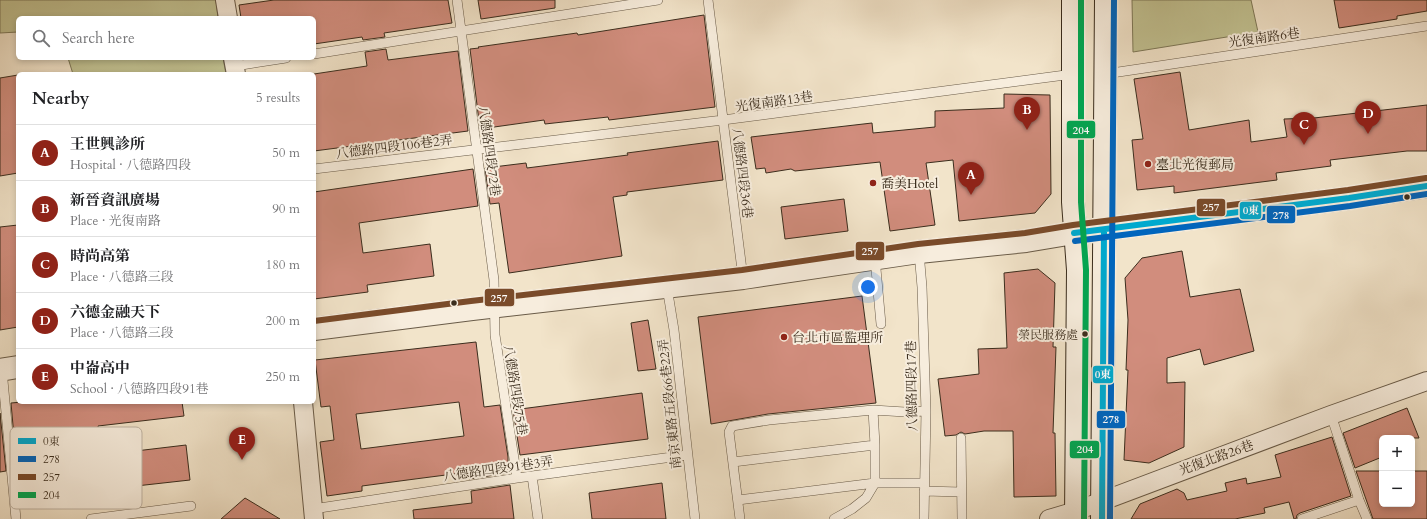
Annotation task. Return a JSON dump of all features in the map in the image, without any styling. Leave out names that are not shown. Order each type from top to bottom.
[{"type":"street","points":[[1073,0],[1073,202],[1074,233],[1078,270],[1076,515]]},
{"type":"street","points":[[1102,510],[1106,0]]},
{"type":"street","points":[[316,329],[495,306],[743,278],[874,258],[1026,241],[1074,233],[1349,198],[1427,186]]},
{"type":"street","name":"光復北路26巷","points":[[1049,519],[1102,510],[1331,415],[1427,381]]},
{"type":"street","points":[[303,404],[314,514]]},
{"type":"lane","name":"八德路四段72巷","points":[[456,0],[494,273],[495,306]]},
{"type":"lane","points":[[316,54],[658,0]]},
{"type":"lane","name":"八德路四段36巷","points":[[708,0],[743,278]]},
{"type":"lane","name":"光復南路6巷","points":[[1105,74],[1427,26]]},
{"type":"lane","points":[[235,66],[273,60]]},
{"type":"lane","name":"光復南路13巷","points":[[477,150],[723,120],[1073,73]]},
{"type":"lane","name":"八德路四段106巷2弄","points":[[316,169],[477,150]]},
{"type":"lane","name":"八德路四段17巷","points":[[919,252],[922,288],[926,411],[924,519]]},
{"type":"lane","points":[[874,258],[881,324]]},
{"type":"lane","name":"南京東路五段66巷22弄","points":[[667,287],[674,330],[695,519]]},
{"type":"lane","name":"八德路四段75巷","points":[[495,306],[495,335],[517,478]]},
{"type":"lane","points":[[7,369],[10,427]]},
{"type":"lane","points":[[834,519],[852,509],[866,498],[875,483],[873,410]]},
{"type":"lane","points":[[740,519],[729,432],[732,426],[769,420],[873,410],[905,412],[926,411]]},
{"type":"lane","points":[[1331,415],[1359,500],[1367,519]]},
{"type":"lane","points":[[960,438],[962,519]]},
{"type":"lane","points":[[733,462],[875,445]]},
{"type":"lane","name":"八德路四段91巷3弄","points":[[314,514],[517,478],[687,455]]},
{"type":"lane","points":[[532,476],[538,519]]},
{"type":"lane","points":[[738,500],[875,483],[961,492]]},
{"type":"lane","points":[[1302,519],[1359,500]]},
{"type":"lane","points":[[91,519],[191,506]]},
{"type":"lane","points":[[15,509],[16,519]]},
{"type":"green space","points":[[0,0],[216,0],[218,16],[16,16],[16,32],[0,33]]},
{"type":"green space","points":[[1132,0],[1251,0],[1258,32],[1133,52]]},
{"type":"green space","points":[[69,60],[223,60],[226,72],[72,72]]},
{"type":"building","points":[[274,0],[448,0],[452,23],[384,33],[385,37],[363,40],[362,37],[316,44],[316,16],[241,16],[239,5]]},
{"type":"building","points":[[478,0],[555,0],[555,8],[481,19]]},
{"type":"building","points":[[1334,0],[1427,0],[1427,11],[1397,16],[1397,19],[1339,28]]},
{"type":"building","points":[[704,15],[715,107],[609,120],[608,117],[545,124],[544,120],[480,129],[470,49],[577,33],[578,35]]},
{"type":"building","points":[[386,49],[388,60],[458,51],[468,131],[316,151],[316,74],[367,66],[365,52]]},
{"type":"building","points":[[1180,72],[1189,130],[1249,120],[1251,142],[1287,137],[1284,119],[1314,118],[1427,105],[1427,151],[1407,151],[1330,160],[1331,166],[1276,173],[1277,180],[1174,193],[1174,186],[1137,190],[1132,140],[1143,139],[1134,79]]},
{"type":"building","points":[[16,75],[16,173],[0,176],[0,78]]},
{"type":"building","points":[[1004,94],[1050,95],[1051,194],[1035,213],[959,221],[953,160],[926,163],[935,225],[890,231],[880,162],[795,171],[791,169],[766,173],[765,168],[756,169],[751,137],[872,123],[873,133],[935,127],[935,111],[1004,108]]},
{"type":"building","points":[[718,141],[723,180],[627,192],[627,195],[613,197],[622,256],[509,273],[499,203],[490,204],[485,168],[526,163],[527,168],[628,155],[627,153]]},
{"type":"building","points":[[473,169],[478,206],[359,223],[363,253],[430,244],[434,276],[367,285],[368,292],[316,299],[316,192]]},
{"type":"building","points":[[844,199],[848,231],[785,239],[781,207]]},
{"type":"building","points":[[16,225],[16,327],[0,330],[0,227]]},
{"type":"building","points":[[1182,251],[1190,297],[1240,289],[1254,351],[1204,365],[1200,349],[1167,358],[1167,383],[1185,382],[1184,447],[1149,463],[1124,460],[1128,370],[1126,370],[1128,320],[1125,278],[1142,258]]},
{"type":"building","points":[[1038,269],[1055,283],[1053,347],[1056,347],[1053,433],[1055,433],[1056,496],[1014,497],[1013,431],[984,431],[965,434],[961,432],[956,435],[945,436],[938,379],[979,374],[978,349],[1007,348],[1004,273]]},
{"type":"building","points":[[862,296],[876,403],[768,414],[711,424],[698,317]]},
{"type":"building","points":[[648,320],[656,369],[638,371],[631,323]]},
{"type":"building","points":[[476,342],[484,407],[500,405],[508,457],[508,473],[469,479],[469,472],[362,486],[362,491],[327,496],[320,442],[334,440],[330,406],[321,407],[316,360]],"holes":[[[459,402],[464,436],[361,449],[356,414]]]},
{"type":"building","points":[[642,393],[648,439],[520,455],[513,410]]},
{"type":"building","points":[[11,403],[182,404],[184,416],[98,427],[13,427]]},
{"type":"building","points":[[1407,408],[1419,438],[1415,438],[1415,435],[1379,435],[1379,458],[1355,468],[1343,433]]},
{"type":"building","points":[[0,413],[6,471],[0,472]]},
{"type":"building","points":[[1332,437],[1351,496],[1300,513],[1297,515],[1296,519],[1294,519],[1289,502],[1264,508],[1265,513],[1235,519],[1131,519],[1140,504],[1177,489],[1184,493],[1187,500],[1227,491],[1225,483],[1246,478],[1247,484],[1281,477],[1275,455]]},
{"type":"building","points":[[186,445],[190,480],[142,485],[142,450]]},
{"type":"building","points":[[1356,471],[1379,471],[1379,507],[1415,507],[1415,471],[1427,471],[1427,519],[1373,519]]},
{"type":"building","points":[[662,483],[666,519],[592,519],[589,493]]},
{"type":"building","points":[[510,485],[514,519],[414,519],[413,510],[472,503],[471,491]]},
{"type":"building","points":[[245,498],[280,519],[221,519]]},
{"type":"transit line","name":"204","points":[[1081,0],[1081,202],[1086,270],[1084,519]]},
{"type":"transit line","name":"278","points":[[1110,519],[1114,0]]},
{"type":"transit line","name":"257","points":[[316,321],[471,301],[742,270],[918,244],[1025,233],[1073,225],[1348,190],[1426,178]]},
{"type":"transit line","name":"0東","points":[[1074,233],[1349,198],[1427,186]]},
{"type":"transit line","name":"278","points":[[1075,241],[1350,206],[1427,194]]},
{"type":"transit line","name":"0東","points":[[1102,519],[1104,230]]},
{"type":"place","name":"新晉資訊廣場","points":[[1027,130]]},
{"type":"place","name":"六德金融天下","points":[[1368,134]]},
{"type":"place","name":"時尚高第","points":[[1304,145]]},
{"type":"place","name":"臺北光復郵局","points":[[1148,164]]},
{"type":"place","name":"喬美Hotel","points":[[873,183]]},
{"type":"place","name":"王世興診所","points":[[971,195]]},
{"type":"place","name":"榮民服務處","points":[[1085,334]]},
{"type":"place","name":"台北市區監理所","points":[[784,337]]},
{"type":"place","name":"中崙高中","points":[[242,460]]}]
